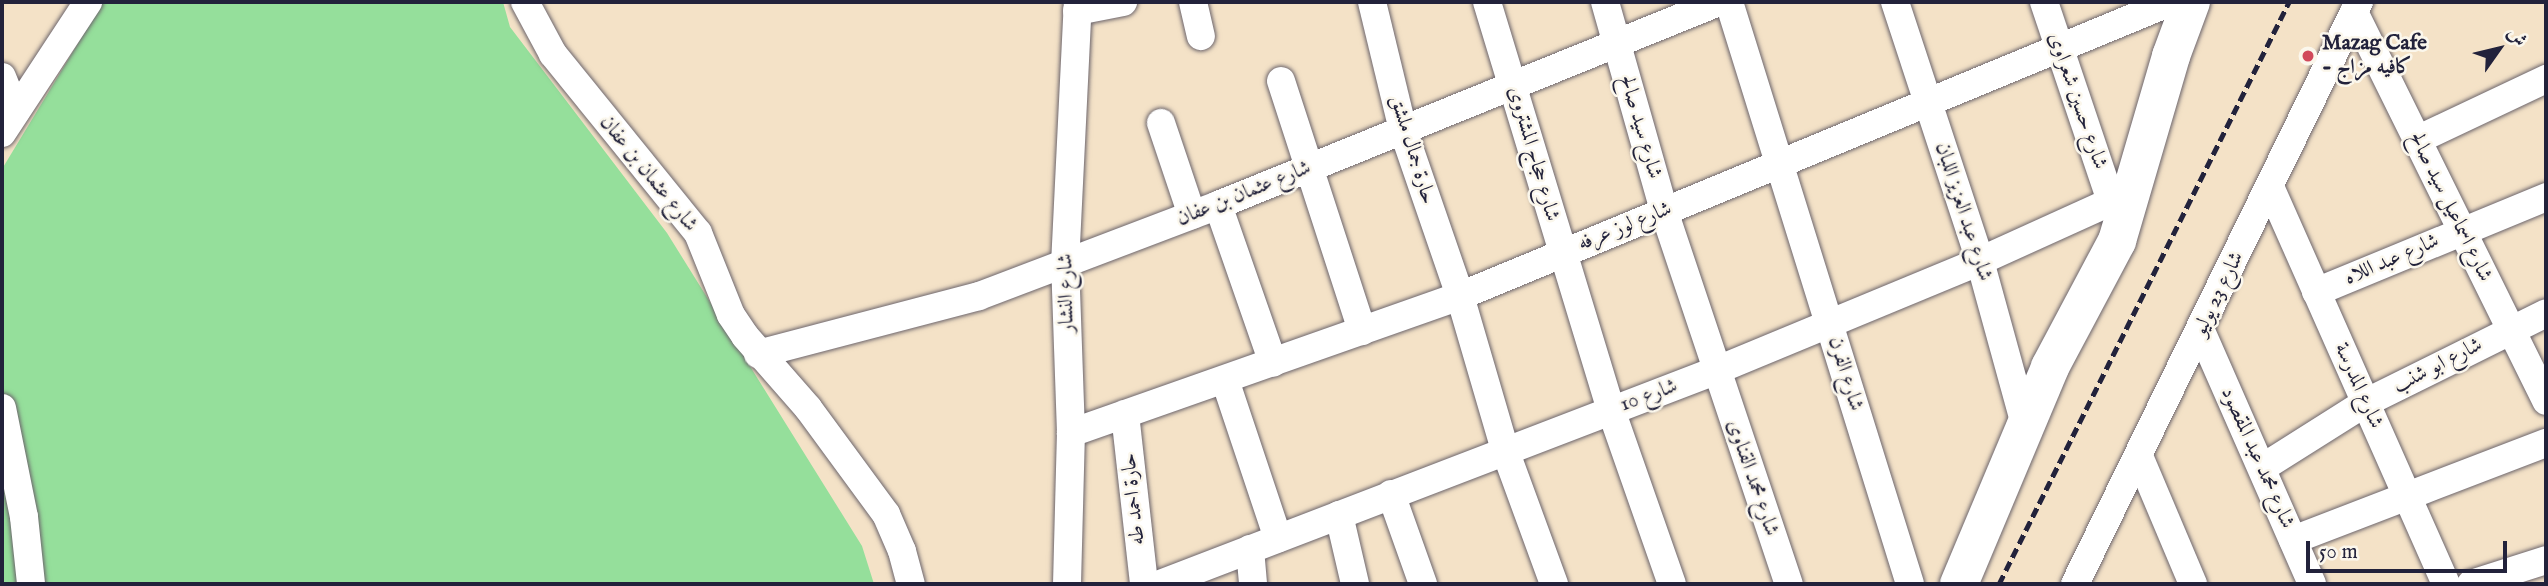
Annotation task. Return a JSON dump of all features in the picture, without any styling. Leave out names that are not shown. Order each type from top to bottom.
[{"type":"street","name":"شارع عثمان بن عفان","points":[[525,2],[553,54],[698,233],[731,315],[758,354],[808,408],[886,514],[902,551],[911,584]]},
{"type":"street","points":[[1077,6],[1123,2]]},
{"type":"street","points":[[1193,2],[1201,36]]},
{"type":"street","name":"حارة جمال ملشق","points":[[1372,2],[1404,130],[1460,296],[1505,450],[1554,584]]},
{"type":"street","name":"شارع حجاج المشتروى","points":[[1487,2],[1611,410],[1672,584]]},
{"type":"street","name":"شارع سيد صالح","points":[[1605,2],[1664,212],[1715,371]]},
{"type":"street","name":"شارع عثمان بن عفان","points":[[758,354],[979,296],[1065,265],[1719,2]]},
{"type":"street","name":"شارع الفرن","points":[[1729,2],[1910,584]]},
{"type":"street","name":"شارع عبد العزيز اللبان","points":[[1895,2],[1980,261],[2025,424]]},
{"type":"street","name":"شارع حسين شعراوى","points":[[2044,2],[2059,48],[2122,197]]},
{"type":"street","name":"شارع لوز عرفه","points":[[1071,433],[1460,296],[2171,2]]},
{"type":"street","points":[[1959,584],[2050,367],[2117,241],[2122,197],[2191,2]]},
{"type":"street","points":[[9,122],[86,4]]},
{"type":"street","name":"شارع النشار","points":[[1067,584],[1071,433],[1065,265],[1077,6]]},
{"type":"street","name":"شارع اسماعيل سيد صالح","points":[[2356,7],[2417,140],[2546,401]]},
{"type":"street","name":"شارع 23 يوليو","points":[[2081,580],[2271,189],[2356,7]]},
{"type":"street","points":[[2,77],[9,122]]},
{"type":"street","points":[[2417,140],[2546,79]]},
{"type":"street","points":[[1281,82],[1362,331]]},
{"type":"street","points":[[1161,123],[1192,215]]},
{"type":"street","name":"شارع المدرسة","points":[[2271,189],[2446,584]]},
{"type":"street","name":"شارع 10","points":[[1160,584],[1715,371],[1980,261],[2122,197]]},
{"type":"street","name":"شارع عبد اللاه","points":[[2316,292],[2546,197]]},
{"type":"street","points":[[1218,205],[1273,363]]},
{"type":"street","name":"شارع ابو شنب","points":[[2262,468],[2365,403],[2546,313]]},
{"type":"street","name":"شارع محمد عبد المقصود","points":[[2201,331],[2312,584]]},
{"type":"street","name":"شارع محمد القناوى","points":[[1715,371],[1789,584]]},
{"type":"street","points":[[1225,380],[1278,538]]},
{"type":"street","points":[[2,408],[24,517],[31,584]]},
{"type":"street","name":"حارة احمد طه","points":[[1125,414],[1144,584]]},
{"type":"street","points":[[2293,540],[2546,443]]},
{"type":"street","points":[[2139,456],[2193,584]]},
{"type":"street","points":[[1391,494],[1423,584]]},
{"type":"street","points":[[1339,514],[1355,584]]},
{"type":"street","points":[[1250,549],[1253,584]]},
{"type":"street","points":[[2471,584],[2546,560]]},
{"type":"green space","points":[[103,2],[503,2],[510,27],[667,233],[862,546],[874,584],[2,584],[2,169]]},
{"type":"railway","points":[[1999,584],[2289,2]]},
{"type":"place","name":"Mazag Cafe - كافيه مزاج","points":[[2308,56]]}]
